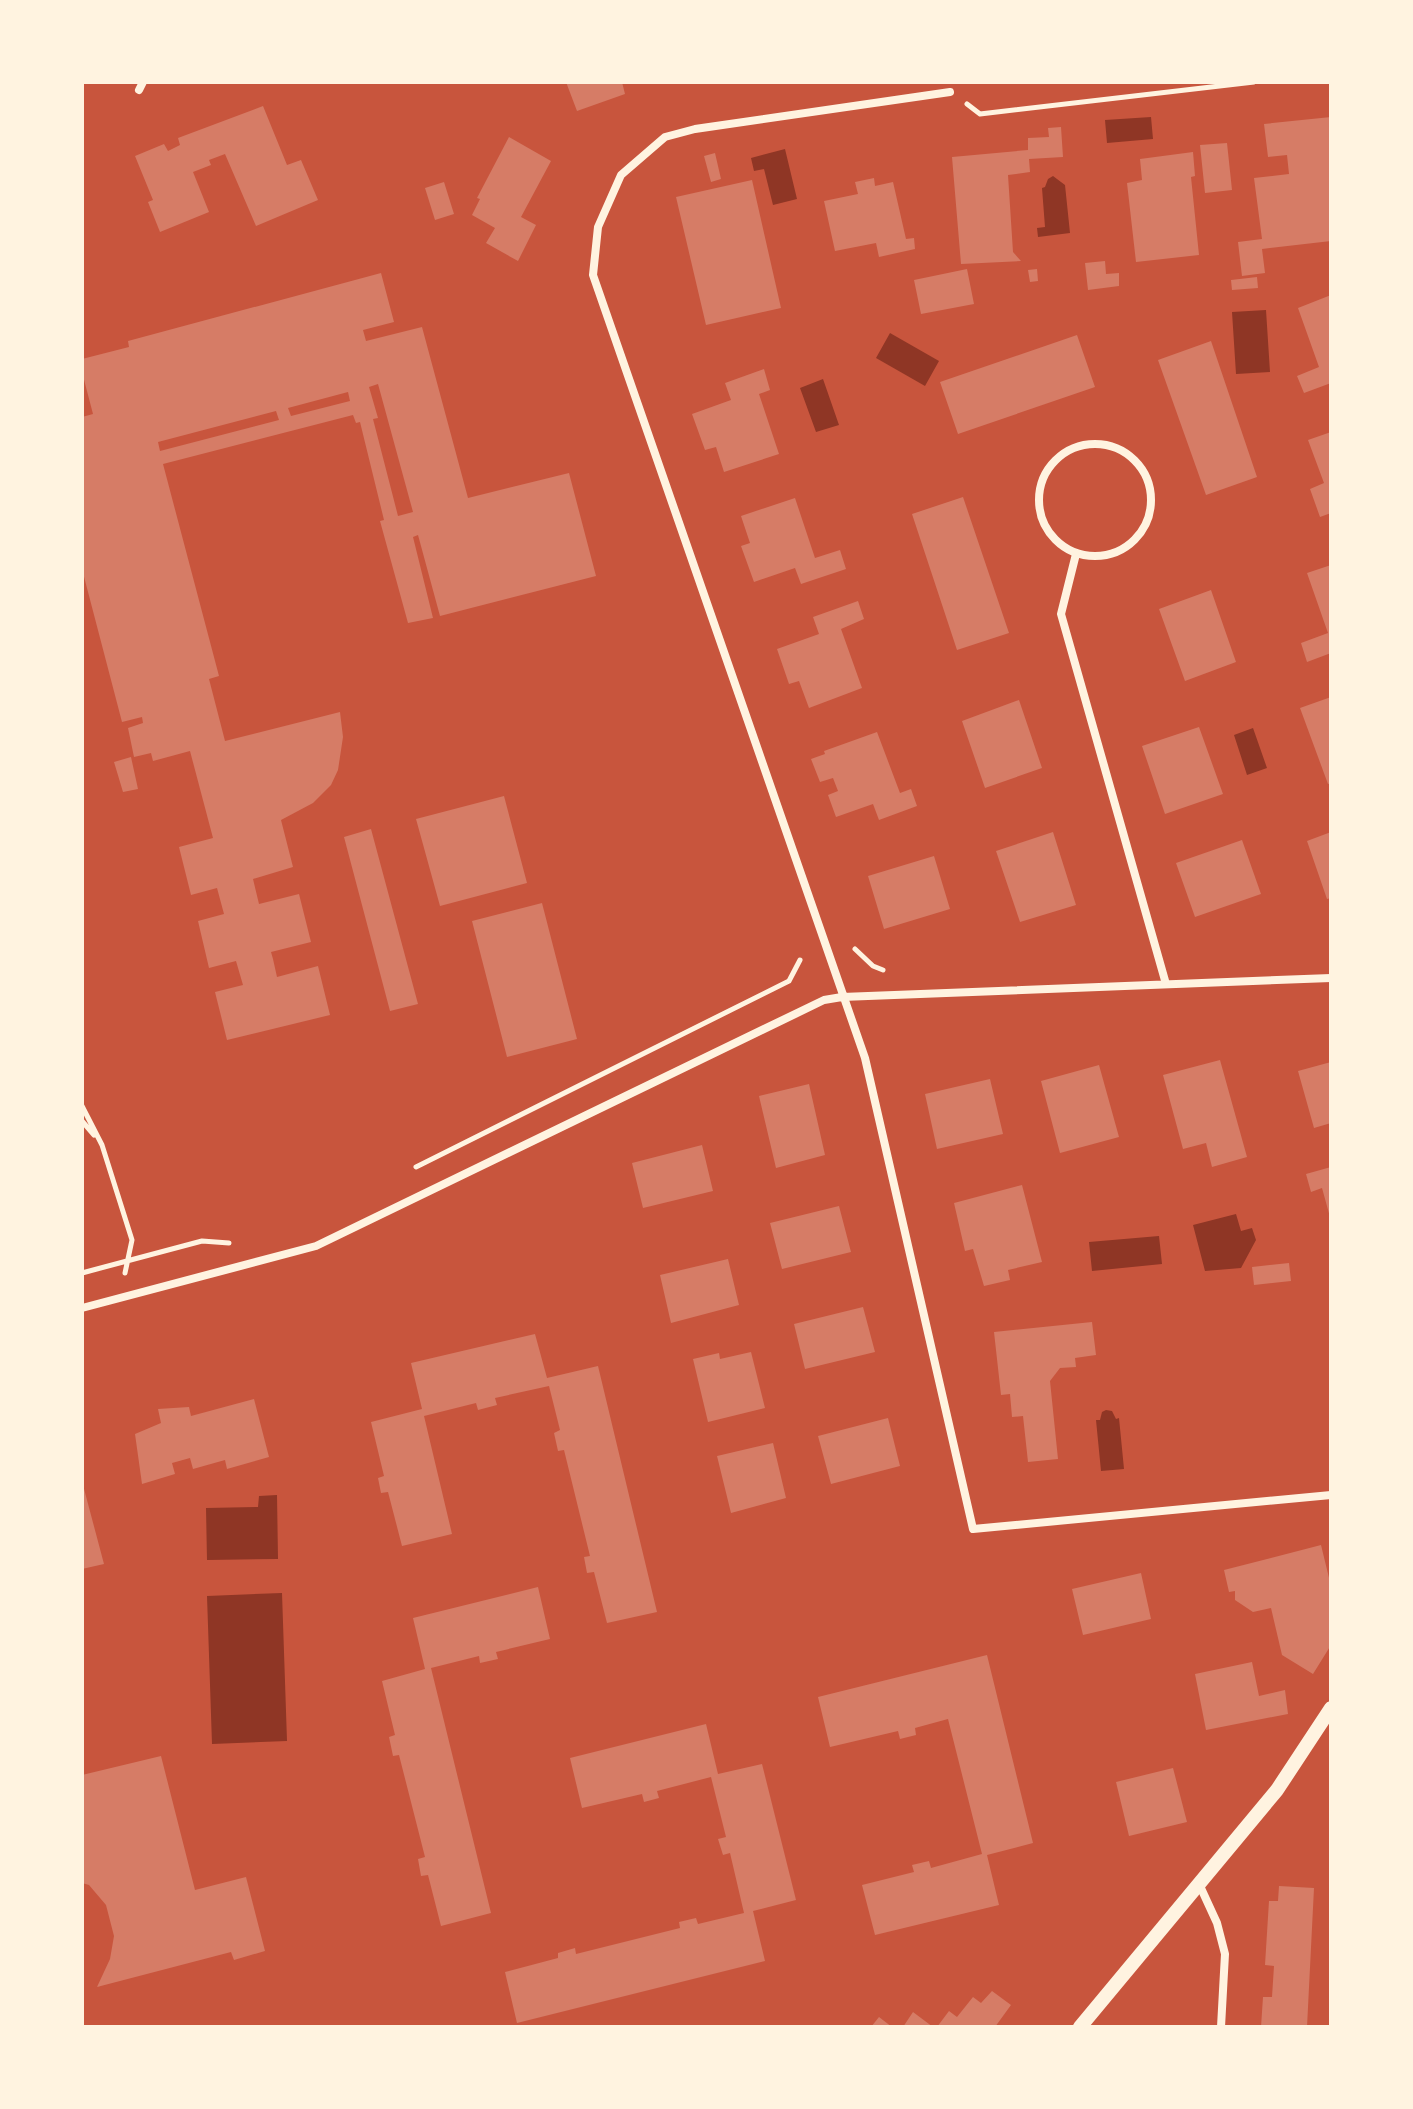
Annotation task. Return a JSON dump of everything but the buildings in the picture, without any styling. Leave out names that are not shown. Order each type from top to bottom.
[{"type":"street","points":[[950,92],[695,129],[665,137],[621,175],[598,227],[593,275],[865,1058],[973,1529],[1331,1495]]},
{"type":"street","points":[[1087,444],[1105,444],[1123,451],[1137,463],[1147,478],[1152,496],[1150,515],[1142,532],[1121,550],[1095,557],[1076,554],[1060,545],[1047,531],[1040,514],[1043,477],[1054,461],[1069,449],[1087,444]]},
{"type":"street","points":[[1076,554],[1061,614],[1166,984]]},
{"type":"street","points":[[82,1308],[316,1246],[824,1000],[1331,978]]},
{"type":"street","points":[[1080,2027],[1277,1790],[1331,1708]]},
{"type":"street","points":[[1200,1886],[1217,1923],[1225,1954],[1221,2027]]},
{"type":"path","points":[[950,92],[980,114],[1254,82]]},
{"type":"path","points":[[413,1168],[789,981],[800,960]]},
{"type":"path","points":[[82,1106],[102,1145],[132,1240],[122,1298]]},
{"type":"path","points":[[82,1121],[102,1145]]},
{"type":"path","points":[[82,1273],[202,1241],[232,1243]]},
{"type":"shaded area","points":[[1151,117],[1153,139],[1107,143],[1105,120]]},
{"type":"shaded area","points":[[785,149],[797,199],[773,205],[764,169],[754,171],[751,158]]},
{"type":"shaded area","points":[[1053,176],[1065,185],[1070,233],[1038,237],[1037,228],[1045,227],[1042,188]]},
{"type":"shaded area","points":[[1266,310],[1270,372],[1236,374],[1232,312]]},
{"type":"shaded area","points":[[890,333],[939,361],[925,386],[876,358]]},
{"type":"shaded area","points":[[823,379],[839,425],[816,432],[800,388]]},
{"type":"shaded area","points":[[1253,728],[1267,768],[1247,775],[1234,735]]},
{"type":"shaded area","points":[[1236,1214],[1241,1231],[1252,1228],[1256,1240],[1241,1268],[1205,1271],[1193,1225]]},
{"type":"shaded area","points":[[1159,1236],[1162,1264],[1092,1271],[1089,1242]]},
{"type":"shaded area","points":[[1112,1411],[1116,1419],[1119,1418],[1124,1469],[1101,1471],[1096,1420],[1100,1420],[1102,1412]]},
{"type":"shaded area","points":[[277,1495],[278,1559],[207,1560],[206,1508],[258,1507],[259,1496]]},
{"type":"shaded area","points":[[282,1593],[287,1741],[212,1744],[207,1596]]}]
